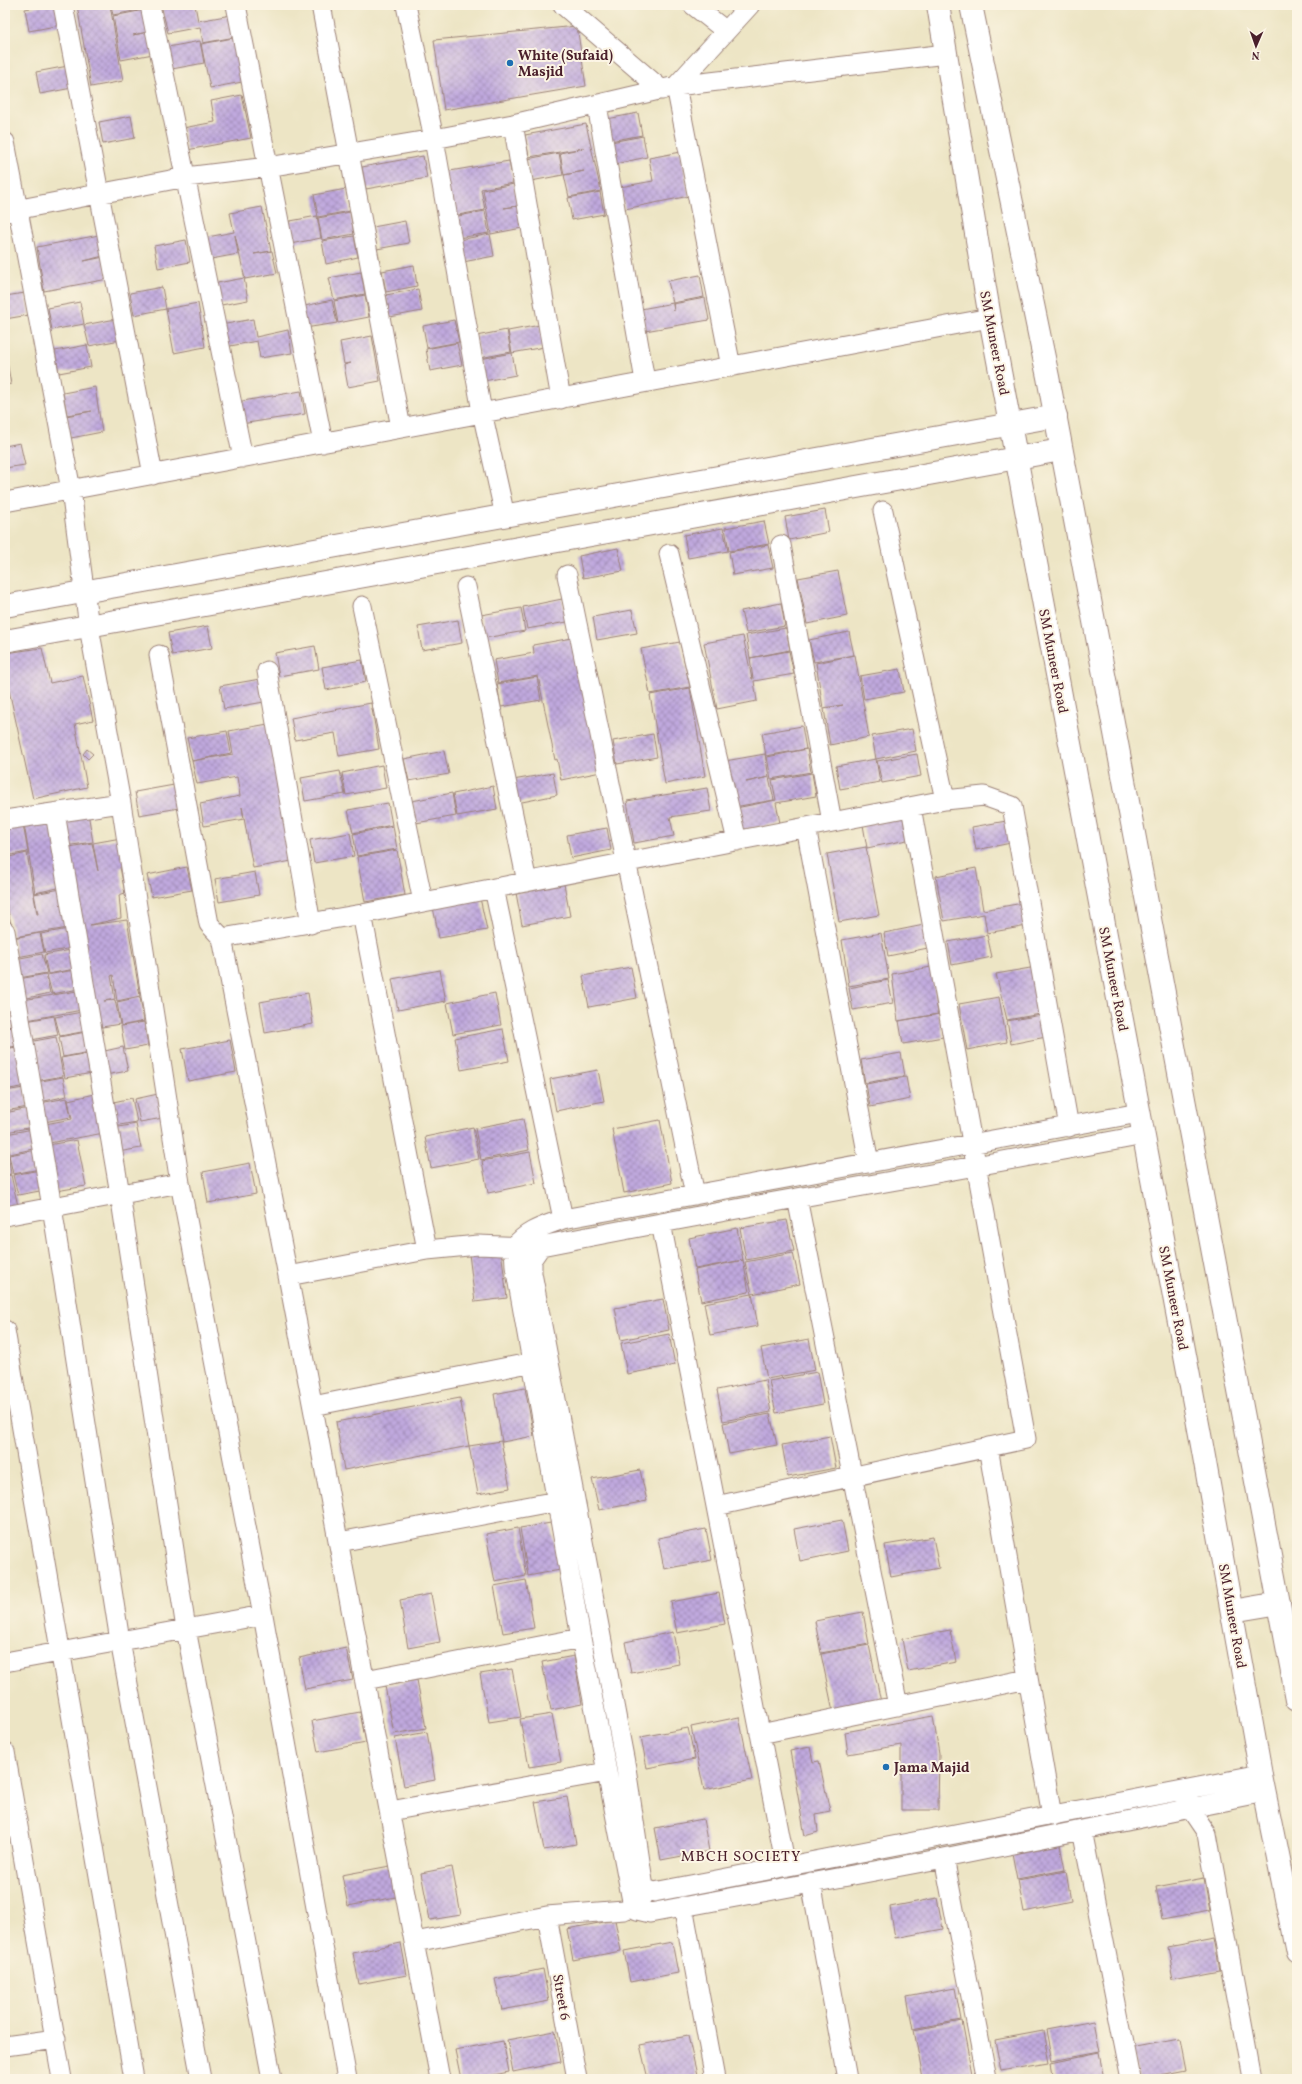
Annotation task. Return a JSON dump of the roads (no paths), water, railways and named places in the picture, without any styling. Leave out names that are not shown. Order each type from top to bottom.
[{"type":"main road","name":"SM Muneer Road","points":[[938,5],[990,318],[1144,1134],[1263,1784],[1297,1953]]},
{"type":"main road","points":[[971,5],[1056,416],[1061,450],[1297,1699]]},
{"type":"main road","points":[[5,606],[1056,416]]},
{"type":"main road","points":[[5,641],[1061,450]]},
{"type":"main road","points":[[1232,1611],[1279,1602]]},
{"type":"street","points":[[63,5],[153,475]]},
{"type":"street","points":[[150,5],[243,458]]},
{"type":"street","points":[[236,5],[323,443]]},
{"type":"street","points":[[321,5],[401,428]]},
{"type":"street","points":[[406,5],[434,139],[482,412],[505,516]]},
{"type":"street","points":[[562,5],[669,88],[731,367]]},
{"type":"street","points":[[693,5],[726,31]]},
{"type":"street","points":[[669,88],[750,5]]},
{"type":"street","points":[[11,211],[186,177],[268,167],[434,139],[513,124],[669,88],[946,54]]},
{"type":"street","points":[[597,105],[645,381]]},
{"type":"street","points":[[513,124],[561,398]]},
{"type":"street","points":[[5,142],[11,211],[71,490],[83,592],[121,803],[180,1183],[263,1614],[346,2079]]},
{"type":"street","points":[[5,502],[645,381],[731,367],[990,318]]},
{"type":"street","points":[[883,511],[945,800]]},
{"type":"street","points":[[781,544],[832,822]]},
{"type":"street","points":[[669,554],[737,841]]},
{"type":"street","points":[[567,575],[695,1195]]},
{"type":"street","points":[[466,587],[527,882]]},
{"type":"street","points":[[362,606],[423,902]]},
{"type":"street","points":[[159,655],[209,924],[222,938],[339,1542],[440,2079]]},
{"type":"street","points":[[267,671],[312,924]]},
{"type":"street","points":[[222,938],[312,924],[911,806],[945,800],[984,796],[1012,806],[1069,1127]]},
{"type":"street","points":[[5,820],[121,803]]},
{"type":"street","points":[[716,1506],[1026,1439],[911,806]]},
{"type":"street","points":[[55,813],[120,1194],[186,1629],[272,2079]]},
{"type":"street","points":[[806,827],[869,1162]]},
{"type":"street","points":[[494,888],[564,1219]]},
{"type":"street","points":[[362,914],[427,1250]]},
{"type":"street","points":[[5,931],[52,1207],[120,1641],[201,2079]]},
{"type":"street","points":[[1139,1113],[564,1219],[531,1231],[520,1239],[514,1247],[515,1266],[541,1361],[626,1768],[644,1888],[654,1892],[1052,1816],[1187,1788],[1263,1784]]},
{"type":"street","points":[[288,1276],[427,1250],[478,1245],[514,1247],[541,1246],[661,1222],[704,1216],[797,1198],[977,1167],[1144,1134]]},
{"type":"street","points":[[5,1216],[180,1183]]},
{"type":"street","points":[[797,1198],[898,1706]]},
{"type":"street","points":[[661,1222],[786,1867]]},
{"type":"street","points":[[541,1246],[532,1259],[532,1273],[557,1501],[581,1638],[633,1906],[637,1910],[650,1913],[944,1858],[1190,1809],[1263,1784]]},
{"type":"street","points":[[5,1330],[134,2079]]},
{"type":"street","points":[[313,1406],[541,1361]]},
{"type":"street","points":[[988,1447],[1052,1816]]},
{"type":"street","points":[[339,1542],[557,1501]]},
{"type":"street","points":[[5,1662],[263,1614]]},
{"type":"street","points":[[365,1680],[581,1638]]},
{"type":"street","points":[[760,1734],[1028,1679]]},
{"type":"street","points":[[5,1752],[62,2079]]},
{"type":"street","points":[[390,1811],[607,1772]]},
{"type":"street","points":[[1187,1788],[1190,1809],[1207,1834],[1252,2079]]},
{"type":"street","points":[[1082,1830],[1131,2079]]},
{"type":"street","points":[[944,1858],[987,2079]]},
{"type":"street","points":[[811,1882],[847,2079]]},
{"type":"street","points":[[415,1942],[547,1916],[624,1910],[633,1906],[649,1891]]},
{"type":"street","points":[[682,1906],[715,2079]]},
{"type":"street","name":"Street 6","points":[[547,1916],[577,2079]]},
{"type":"street","points":[[5,2046],[56,2039]]},
{"type":"place","name":"White (Sufaid) Masjid","points":[[510,63]]},
{"type":"place","name":"Jama Majid","points":[[886,1767]]},
{"type":"district","name":"MBCH SOCIETY","points":[[741,1856]]}]
